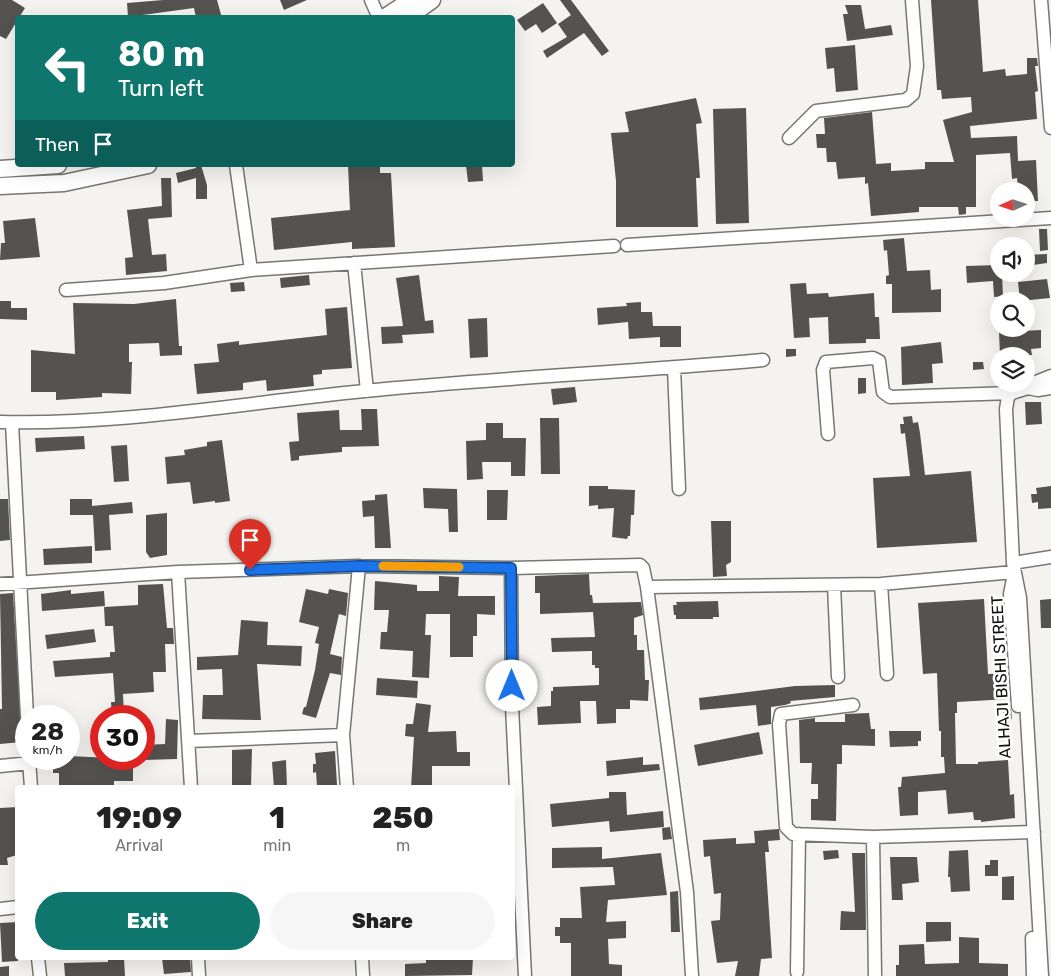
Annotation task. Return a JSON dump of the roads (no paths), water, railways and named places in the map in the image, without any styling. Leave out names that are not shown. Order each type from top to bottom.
[{"type":"main road","points":[[388,15],[411,0]]},
{"type":"main road","points":[[411,15],[432,0]]},
{"type":"main road","points":[[0,169],[29,167]]},
{"type":"main road","points":[[0,186],[64,183],[139,167]]},
{"type":"street","points":[[371,0],[378,15]]},
{"type":"street","points":[[789,138],[816,111],[906,100],[913,94],[918,66],[912,0]]},
{"type":"street","points":[[1041,0],[1051,128]]},
{"type":"street","points":[[236,167],[251,270]]},
{"type":"street","points":[[66,290],[164,283],[251,270],[1051,218]]},
{"type":"street","points":[[354,263],[367,390]]},
{"type":"street","points":[[828,434],[822,370],[826,362],[876,359],[879,361],[883,392],[890,397],[1015,392]]},
{"type":"street","points":[[26,705],[6,422],[151,417],[265,401],[367,390],[763,360]]},
{"type":"street","points":[[674,368],[679,489]]},
{"type":"street","points":[[1035,383],[1051,376]]},
{"type":"street","points":[[1035,389],[1051,388]]},
{"type":"street","name":"ALHAJI BISHI STREET","points":[[1012,393],[1008,397],[1006,409],[1013,567],[1020,598],[1030,832],[1033,976]]},
{"type":"street","points":[[646,587],[881,584],[1013,567],[1051,557]]},
{"type":"street","points":[[0,584],[178,572],[359,566],[511,568],[635,564],[643,568],[687,892],[692,976]]},
{"type":"street","points":[[347,785],[343,735],[359,566]]},
{"type":"street","points":[[511,568],[512,706],[525,976]]},
{"type":"street","points":[[178,572],[189,741],[190,785]]},
{"type":"street","points":[[881,584],[887,674]]},
{"type":"street","points":[[834,585],[838,677]]},
{"type":"street","points":[[853,705],[782,714],[779,724],[786,827],[792,834],[873,837],[1030,832]]},
{"type":"street","points":[[189,741],[343,735]]},
{"type":"street","points":[[0,766],[15,764]]},
{"type":"street","points":[[30,770],[30,785]]},
{"type":"street","name":"ALHAJI BISHI STREET","points":[[1030,832],[1042,976]]},
{"type":"street","points":[[797,972],[799,834]]},
{"type":"street","points":[[873,837],[876,976]]},
{"type":"street","points":[[0,909],[15,907]]},
{"type":"street","points":[[38,960],[40,976]]},
{"type":"street","points":[[198,960],[199,976]]},
{"type":"street","points":[[362,960],[363,976]]}]
